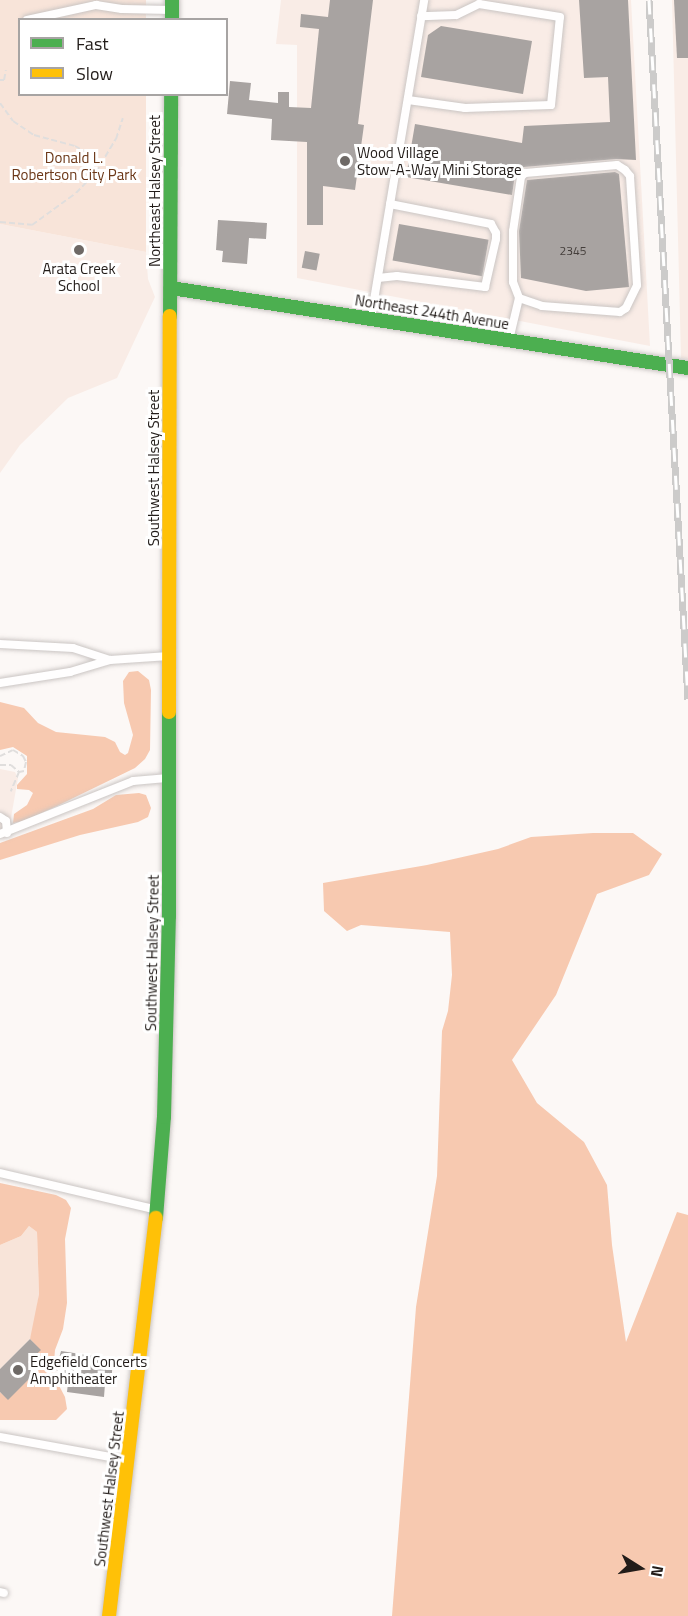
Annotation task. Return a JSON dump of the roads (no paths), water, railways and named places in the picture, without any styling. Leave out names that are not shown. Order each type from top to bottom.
[{"type":"street","name":"Northeast Halsey Street","points":[[171,96],[171,288]]},
{"type":"street","name":"Northeast 244th Avenue","points":[[171,288],[688,368]]},
{"type":"street","name":"Southwest Halsey Street","points":[[109,1616],[158,1210],[168,1008],[171,288]]},
{"type":"lane","points":[[371,318],[424,0]]},
{"type":"lane","points":[[35,18],[96,2],[122,9],[172,10]]},
{"type":"lane","points":[[408,100],[465,108],[550,105],[560,17],[479,4],[456,15],[421,16]]},
{"type":"lane","points":[[509,341],[519,298],[513,282],[513,231],[520,177],[525,173],[617,165],[625,170],[630,176],[637,285],[626,308],[620,312],[542,306],[519,298]]},
{"type":"lane","points":[[378,278],[397,276],[484,287],[496,239],[491,224],[390,204]]},
{"type":"lane","points":[[0,644],[74,648],[110,660]]},
{"type":"lane","points":[[0,683],[70,672],[110,660],[170,656]]},
{"type":"lane","points":[[3,834],[133,781],[169,778]]},
{"type":"lane","points":[[0,817],[6,821],[3,834]]},
{"type":"lane","points":[[0,1173],[158,1210]]},
{"type":"lane","points":[[0,1437],[129,1460]]},
{"type":"railway","points":[[649,0],[688,699]]},
{"type":"place","name":"Wood Village Stow-A-Way Mini Storage","points":[[345,161]]},
{"type":"place","name":"Arata Creek School","points":[[79,250]]},
{"type":"place","name":"Edgefield Concerts Amphitheater","points":[[18,1370]]},
{"type":"park label","name":"Donald L. Robertson City Park","points":[[74,166]]}]
